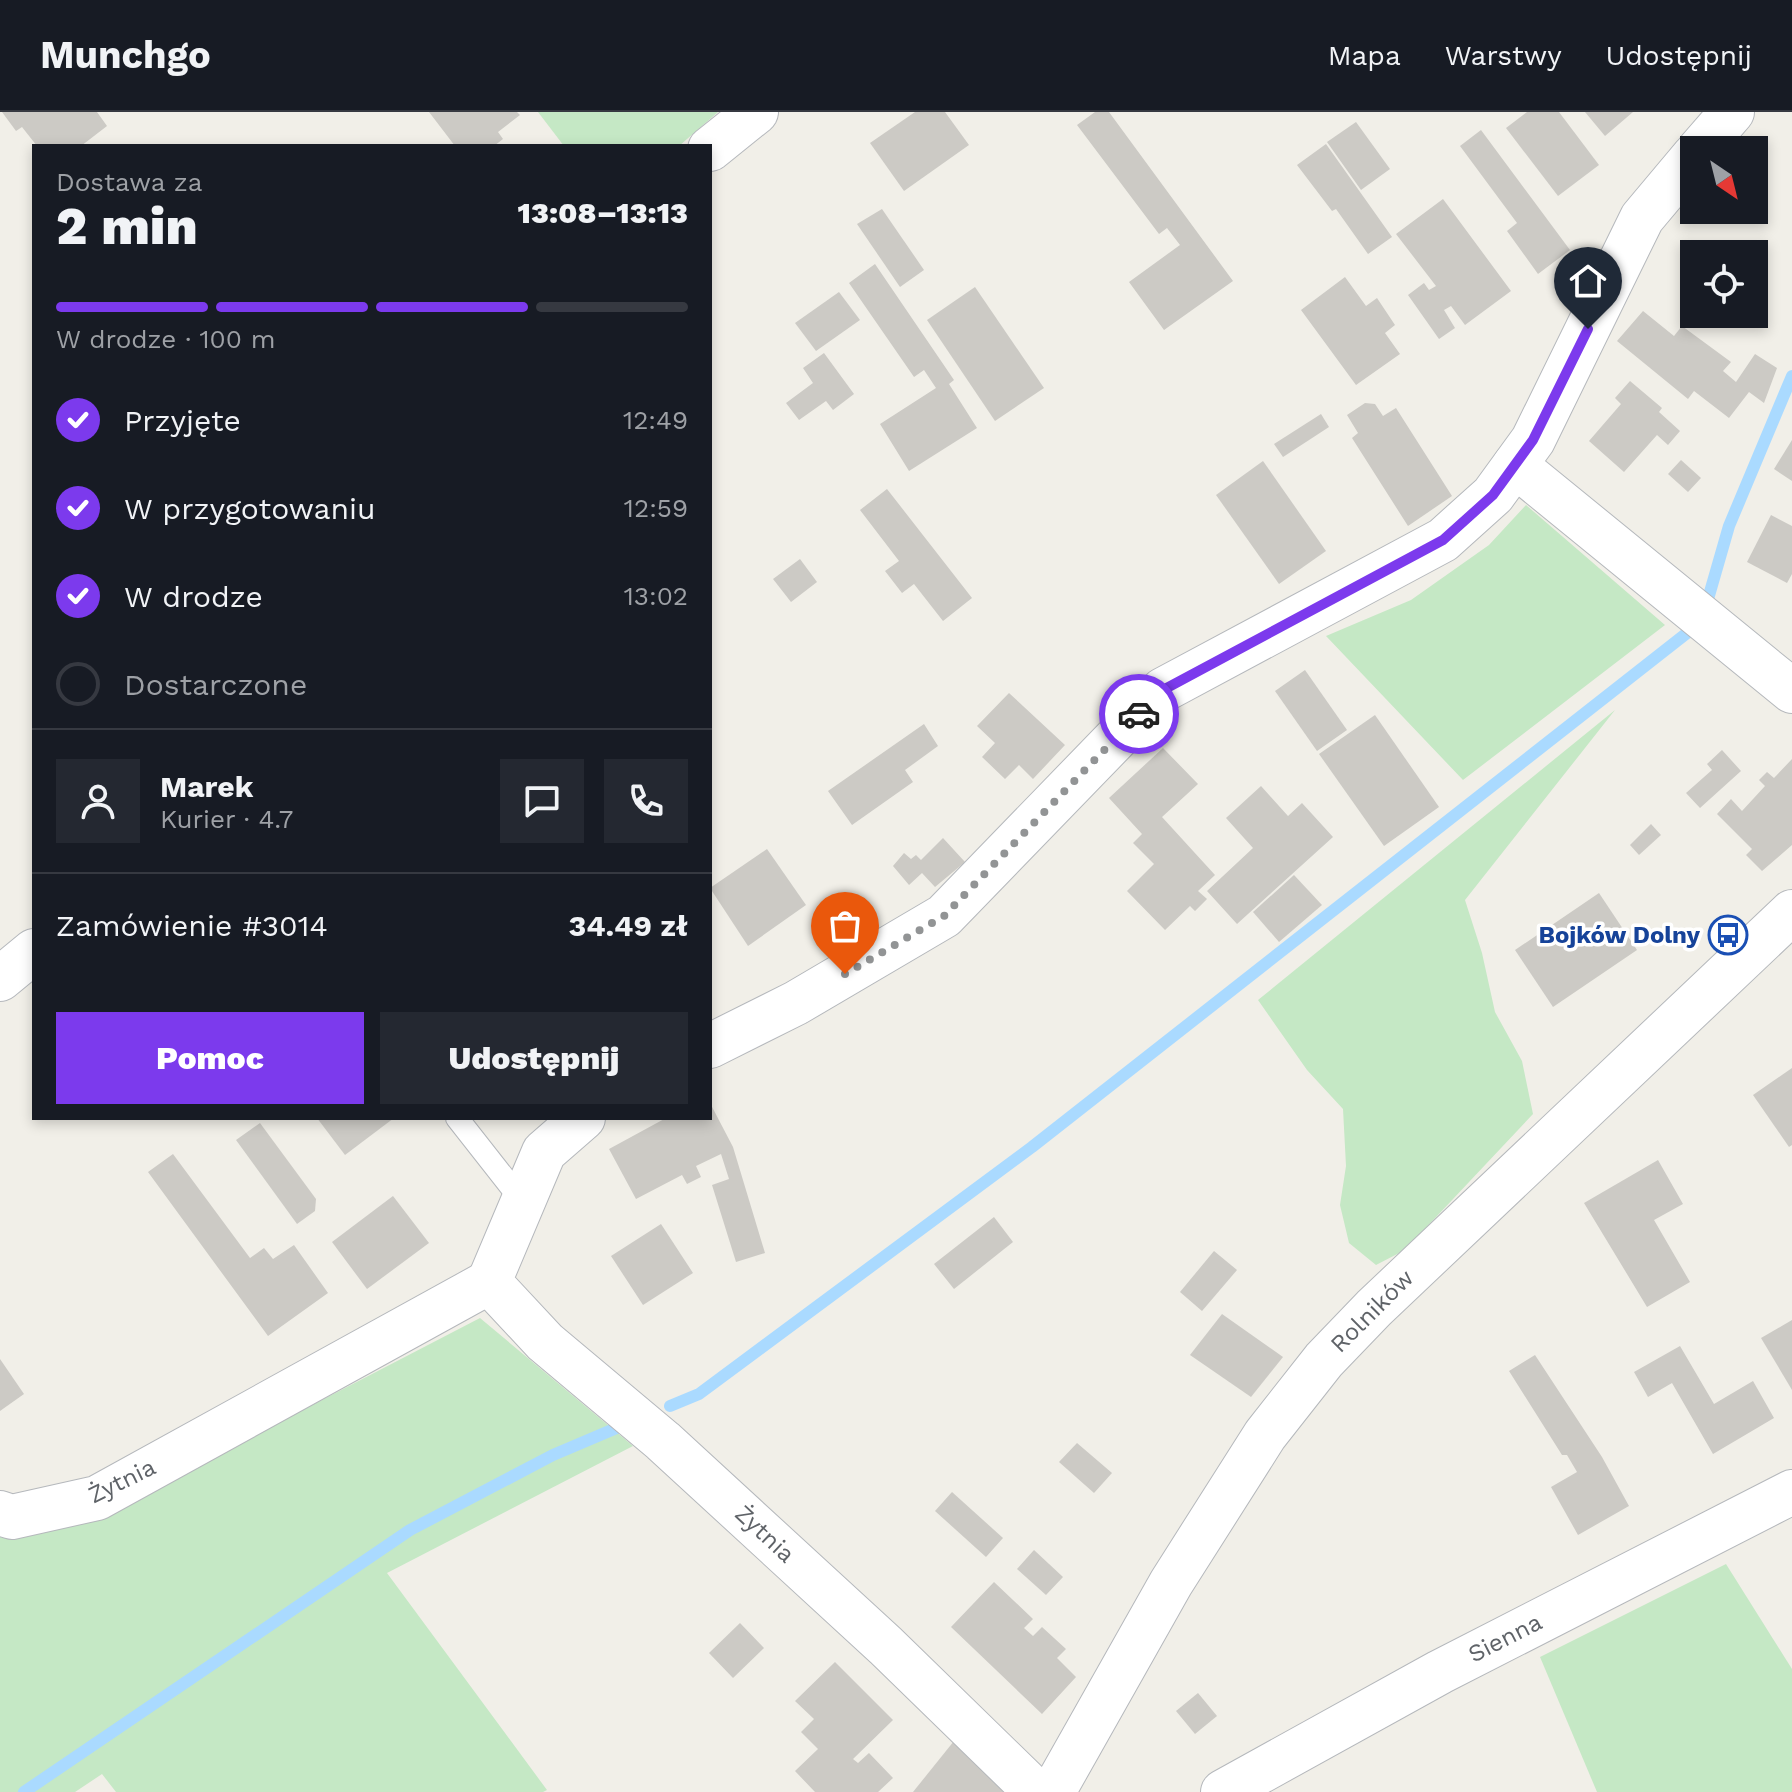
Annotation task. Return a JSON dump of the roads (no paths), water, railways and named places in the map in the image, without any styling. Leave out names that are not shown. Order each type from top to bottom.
[{"type":"street","points":[[712,147],[756,112]]},
{"type":"street","points":[[1711,136],[1732,112]]},
{"type":"street","points":[[712,1045],[796,1003],[944,916],[1163,690],[1443,540],[1493,495],[1533,440],[1642,218],[1680,173]]},
{"type":"street","points":[[1515,465],[1792,691]]},
{"type":"street","name":"Rolników","points":[[1053,1792],[1171,1583],[1265,1435],[1324,1360],[1374,1308],[1792,912]]},
{"type":"street","points":[[0,979],[32,953]]},
{"type":"street","points":[[489,1282],[544,1152],[581,1120]]},
{"type":"street","name":"Żytnia","points":[[0,1513],[12,1517],[97,1498],[489,1282],[545,1342],[663,1441],[757,1527],[898,1657],[1036,1792]]},
{"type":"street","name":"Sienna","points":[[1223,1792],[1440,1672],[1792,1492]]},
{"type":"lane","points":[[459,1120],[523,1202]]},
{"type":"waterway","points":[[670,1406],[699,1394],[1032,1147],[1687,633],[1708,599],[1729,526],[1792,376]]},
{"type":"waterway","points":[[24,1792],[410,1530],[553,1455],[626,1424]]},
{"type":"place","name":"Bojków Dolny","points":[[1728,935]]}]
